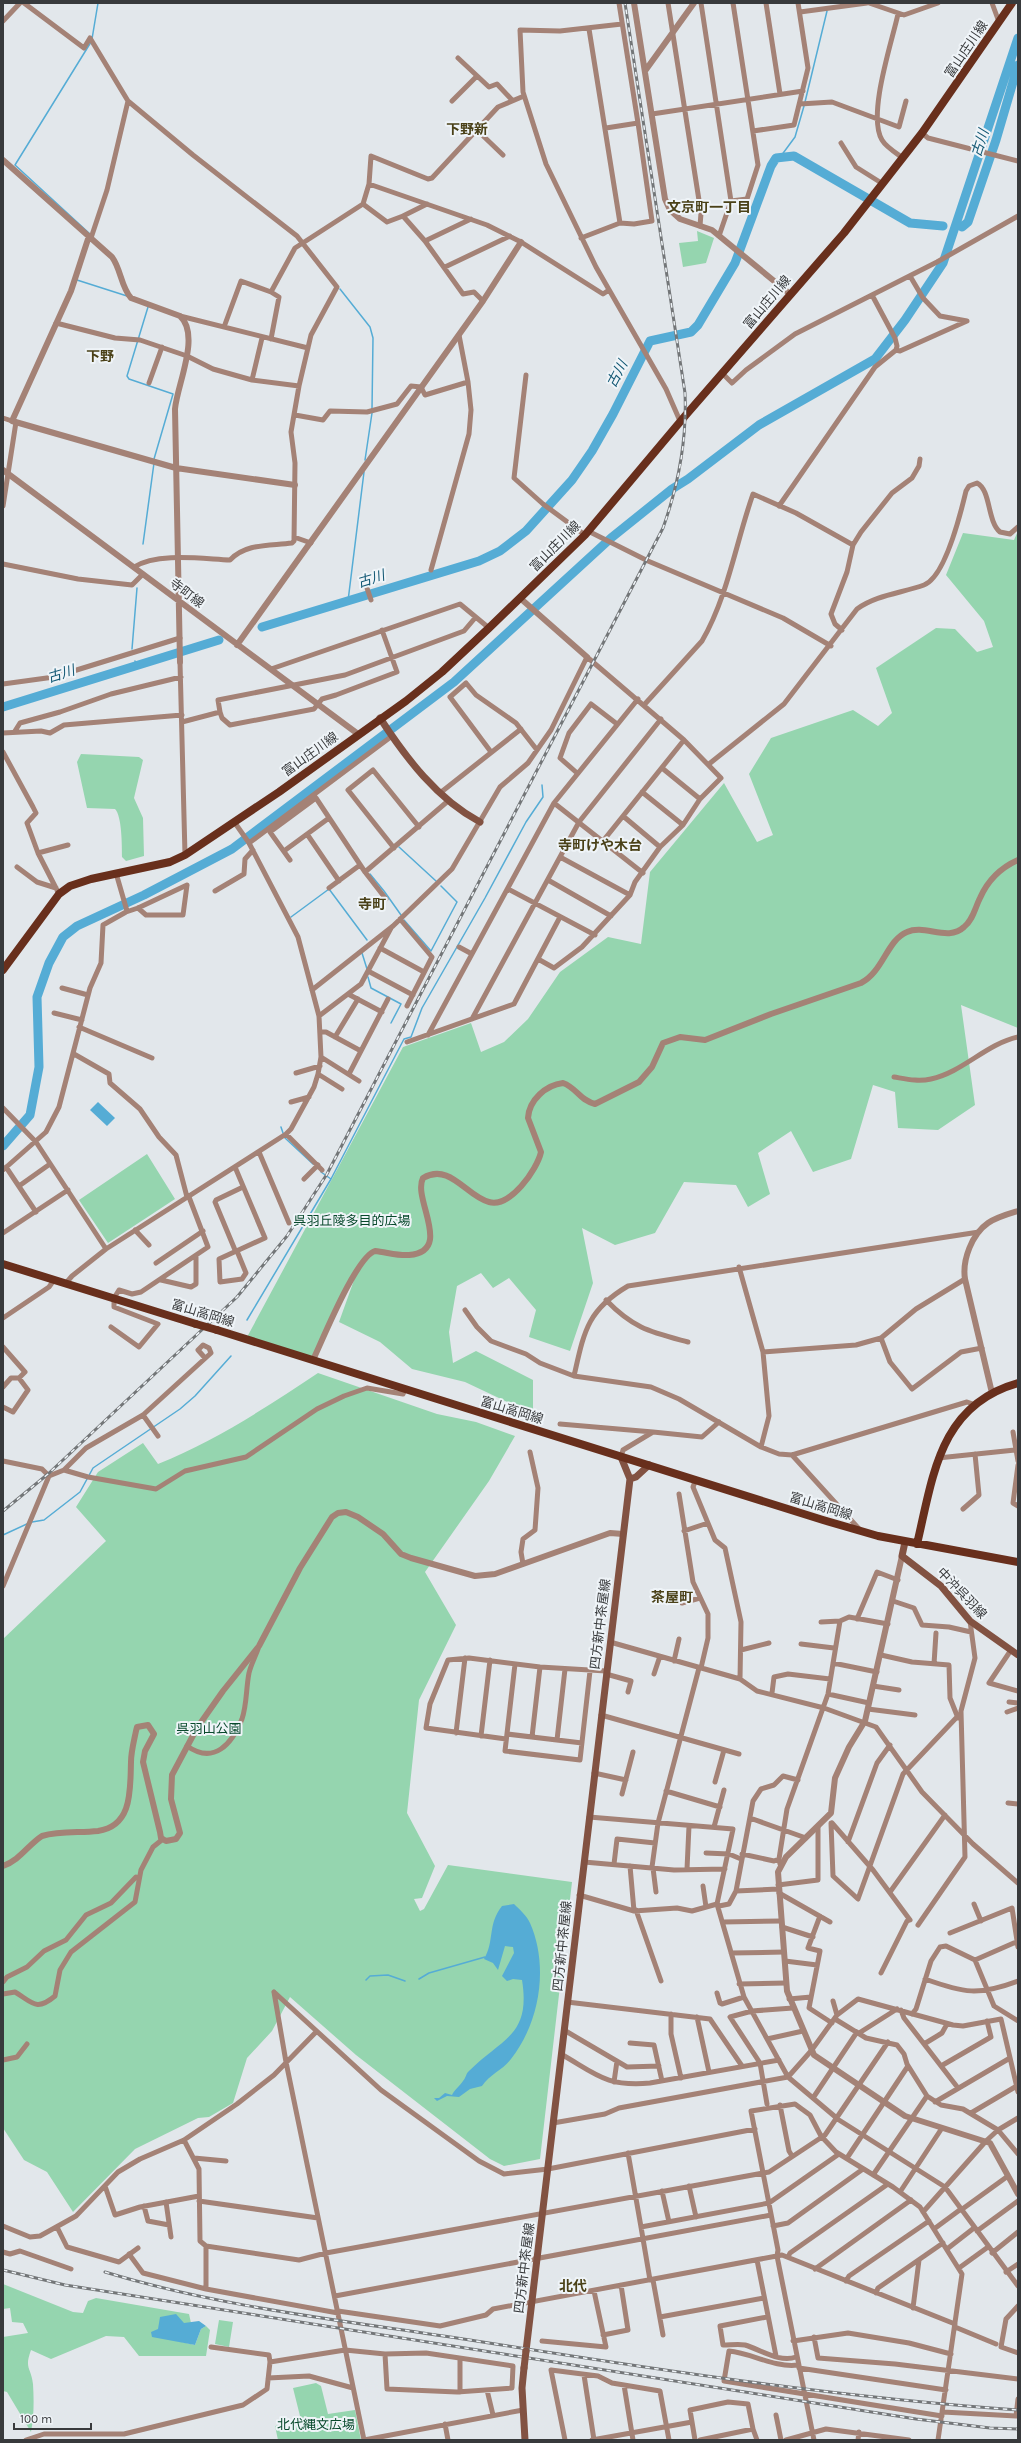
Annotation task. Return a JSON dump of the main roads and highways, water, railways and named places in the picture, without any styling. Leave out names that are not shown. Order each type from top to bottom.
[{"type":"main road","name":"富山庄川線","points":[[3,970],[57,891],[77,883],[170,862],[185,855],[235,823],[442,672],[489,628],[587,533],[680,421],[867,205],[922,133],[1012,3]]},
{"type":"main road","points":[[380,718],[392,736],[440,794],[480,822]]},
{"type":"main road","name":"富山高岡線","points":[[3,1264],[861,1531],[905,1542],[1018,1562]]},
{"type":"main road","points":[[917,1544],[937,1458],[946,1438],[959,1420],[976,1405],[992,1393],[1018,1383]]},
{"type":"main road","name":"四方新中茶屋線","points":[[525,2440],[523,2410],[524,2368],[568,2002],[579,1895],[630,1479],[621,1457]]},
{"type":"main road","points":[[630,1479],[636,1477],[649,1465]]},
{"type":"main road","name":"中沖呉羽線","points":[[905,1542],[902,1556],[941,1586],[970,1621],[1018,1655]]},
{"type":"water","points":[[98,1102],[115,1118],[107,1126],[90,1110]]},
{"type":"water","points":[[514,1904],[529,1920],[536,1940],[539,1957],[540,1975],[538,1993],[535,2011],[529,2028],[511,2059],[482,2086],[470,2089],[459,2097],[447,2096],[437,2101],[434,2098],[439,2098],[445,2093],[452,2095],[464,2080],[468,2072],[503,2042],[518,2025],[524,1999],[522,1980],[513,1979],[507,1981],[502,1976],[514,1953],[513,1947],[505,1946],[498,1970],[493,1963],[484,1959],[489,1946],[494,1920],[497,1913],[502,1906]]},
{"type":"water","points":[[176,2314],[184,2323],[199,2321],[206,2326],[201,2329],[195,2345],[152,2337],[151,2332],[158,2329],[160,2317]]},
{"type":"waterway","points":[[92,39],[98,3]]},
{"type":"waterway","points":[[805,102],[827,11]]},
{"type":"waterway","points":[[3,1146],[30,1115],[39,1067],[37,997],[49,963],[63,937],[77,926],[144,895],[232,849],[454,682],[611,538],[672,489],[688,479],[759,425],[875,359],[905,320],[943,263],[1018,38]]},
{"type":"waterway","points":[[90,234],[15,165],[91,42]]},
{"type":"waterway","name":"古川","points":[[962,227],[968,222],[996,140],[1018,65]]},
{"type":"waterway","points":[[781,156],[795,137],[804,106]]},
{"type":"waterway","name":"古川","points":[[262,627],[479,561],[500,551],[526,531],[572,480],[592,451],[613,414],[650,341],[691,332],[698,325],[735,263],[771,166],[776,158],[794,156],[910,223],[943,226]]},
{"type":"waterway","points":[[77,280],[127,296]]},
{"type":"waterway","points":[[340,289],[370,327],[373,338],[372,409]]},
{"type":"waterway","points":[[148,307],[127,376],[129,379],[173,394],[154,459]]},
{"type":"waterway","points":[[365,460],[372,413]]},
{"type":"waterway","points":[[143,544],[154,463]]},
{"type":"waterway","points":[[348,601],[364,472]]},
{"type":"waterway","points":[[132,649],[137,588]]},
{"type":"waterway","name":"古川","points":[[3,707],[219,640]]},
{"type":"waterway","name":"古川","points":[[135,661],[137,667]]},
{"type":"waterway","points":[[247,1320],[331,1179],[404,1039],[411,1037],[422,1008],[485,898],[526,822],[543,797],[542,785]]},
{"type":"waterway","points":[[399,847],[436,881]]},
{"type":"waterway","points":[[370,874],[401,915]]},
{"type":"waterway","points":[[404,920],[431,951],[457,902],[441,886]]},
{"type":"waterway","points":[[291,917],[329,889],[367,940]]},
{"type":"waterway","points":[[362,953],[367,969]]},
{"type":"waterway","points":[[368,977],[371,988],[401,1004],[391,1023]]},
{"type":"waterway","points":[[281,1127],[283,1133]]},
{"type":"waterway","points":[[285,1138],[313,1164]]},
{"type":"waterway","points":[[321,1172],[331,1179]]},
{"type":"waterway","points":[[32,1522],[44,1520],[80,1492],[93,1468],[180,1409],[195,1396],[231,1356]]},
{"type":"waterway","points":[[3,1535],[29,1523]]},
{"type":"waterway","points":[[419,1979],[429,1973],[485,1957]]},
{"type":"waterway","points":[[366,1980],[370,1976],[388,1975],[405,1981]]},
{"type":"railway","points":[[3,1511],[48,1474],[237,1297],[287,1236],[327,1174],[663,528],[678,478],[681,461],[685,428],[685,393],[625,3]]},
{"type":"railway","points":[[3,2270],[65,2285],[916,2419],[990,2428],[1018,2429]]},
{"type":"railway","points":[[105,2272],[195,2295],[332,2320],[743,2381],[880,2398],[1018,2410]]},
{"type":"district","name":"下野新","points":[[467,129]]},
{"type":"district","name":"文京町一丁目","points":[[709,207]]},
{"type":"district","name":"下野","points":[[100,356]]},
{"type":"district","name":"寺町けや木台","points":[[600,845]]},
{"type":"district","name":"寺町","points":[[372,904]]},
{"type":"district","name":"茶屋町","points":[[672,1597]]},
{"type":"district","name":"北代","points":[[573,2286]]},
{"type":"park label","name":"呉羽丘陵多目的広場","points":[[352,1220]]},
{"type":"park label","name":"呉羽山公園","points":[[209,1728]]},
{"type":"park label","name":"北代縄文広場","points":[[316,2424]]}]
